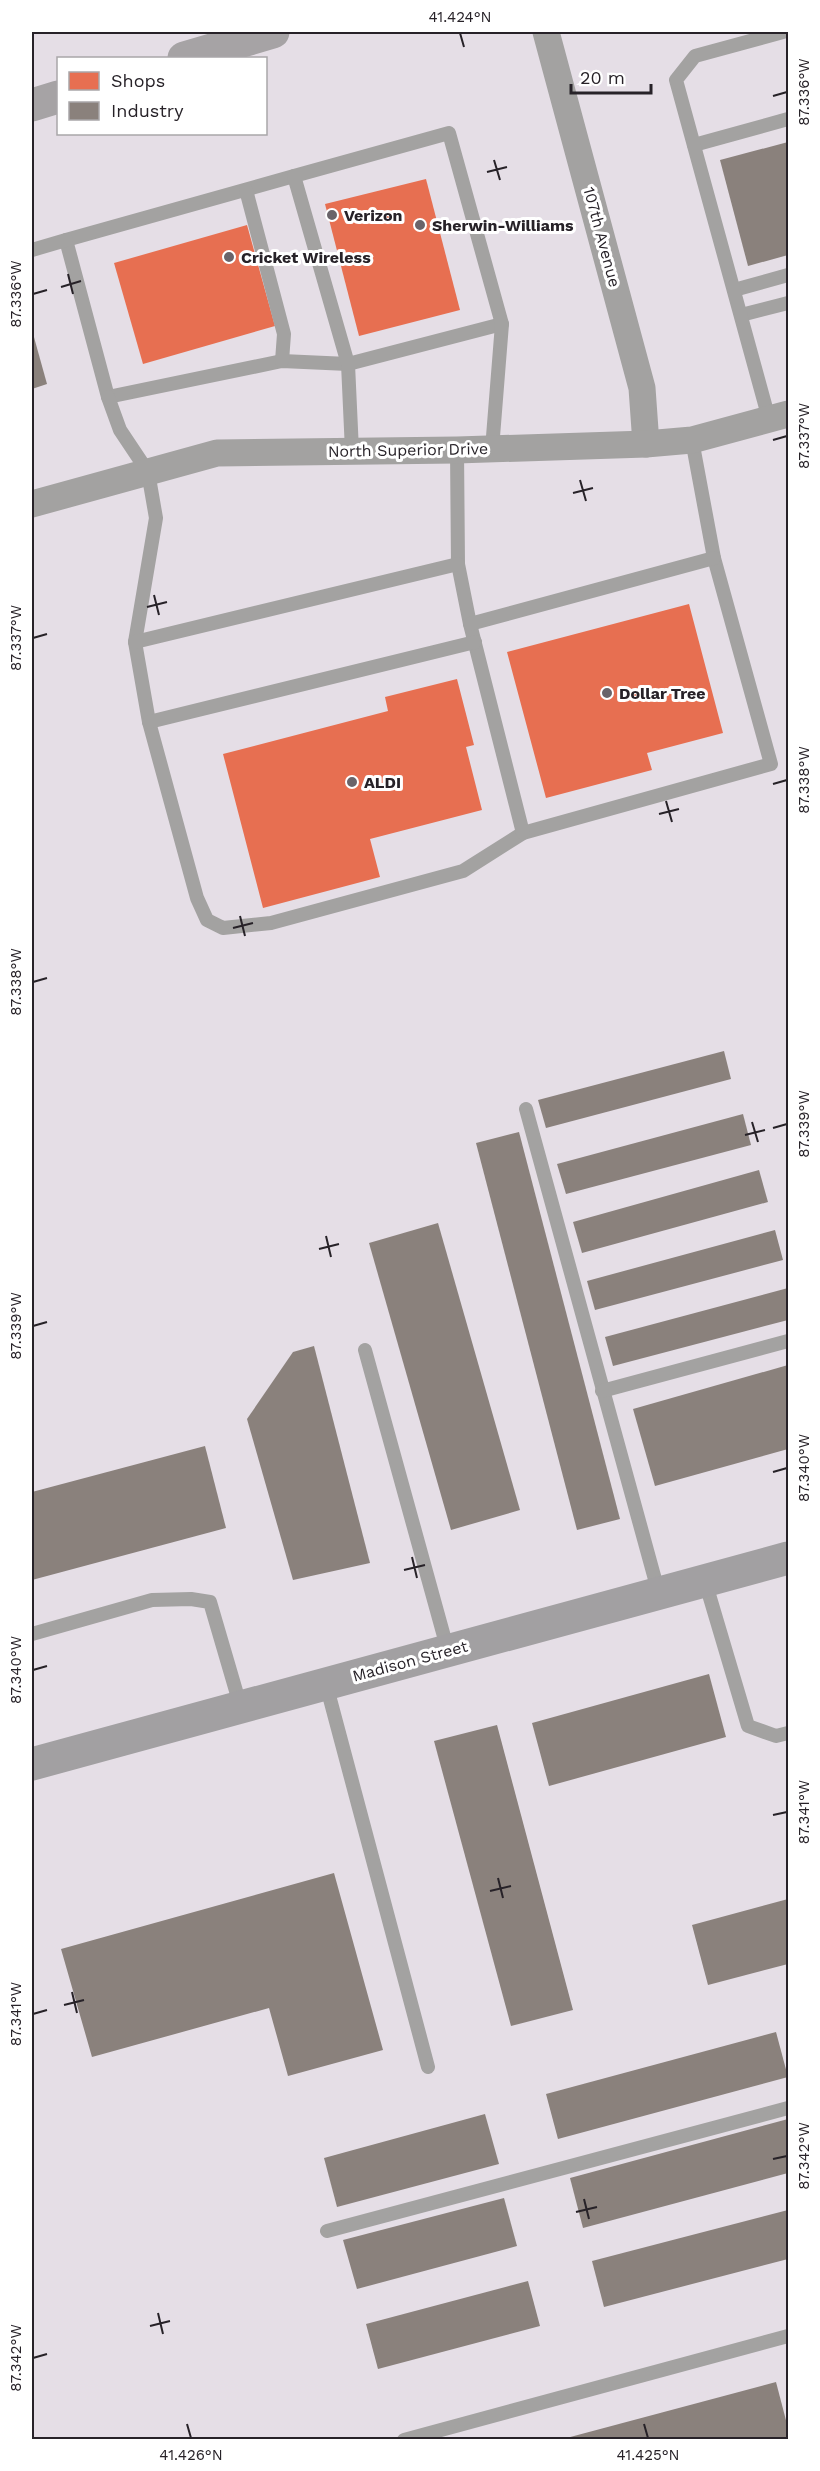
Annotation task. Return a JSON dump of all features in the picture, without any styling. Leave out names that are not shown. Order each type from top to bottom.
[{"type":"main road","points":[[187,57],[273,32]]},
{"type":"main road","points":[[32,105],[57,97]]},
{"type":"street","name":"107th Avenue","points":[[546,32],[642,388],[646,444]]},
{"type":"street","name":"North Superior Drive","points":[[32,504],[217,453],[457,450],[646,444],[692,440],[779,416]]},
{"type":"street","name":"Madison Street","points":[[32,1764],[789,1558]]},
{"type":"lane","points":[[779,416],[741,315],[676,80],[695,56],[783,32]]},
{"type":"lane","points":[[694,145],[789,119]]},
{"type":"lane","points":[[32,250],[449,133],[502,324],[492,449]]},
{"type":"lane","points":[[294,176],[348,364],[352,451]]},
{"type":"lane","points":[[246,190],[284,334],[282,361]]},
{"type":"lane","points":[[66,240],[108,397],[120,429],[148,472],[156,518],[135,642],[149,722],[197,898],[207,920],[223,928],[271,922],[463,872],[523,832],[771,764],[714,558],[692,440]]},
{"type":"lane","points":[[734,290],[789,275]]},
{"type":"lane","points":[[741,315],[789,303]]},
{"type":"lane","points":[[108,397],[282,361],[348,364],[502,324]]},
{"type":"lane","points":[[457,450],[458,564],[470,624],[523,832]]},
{"type":"lane","points":[[470,624],[714,558]]},
{"type":"lane","points":[[135,642],[458,564]]},
{"type":"lane","points":[[149,722],[475,642]]},
{"type":"lane","points":[[526,1109],[659,1594]]},
{"type":"lane","points":[[602,1391],[789,1341]]},
{"type":"lane","points":[[365,1350],[448,1651]]},
{"type":"lane","points":[[705,1581],[748,1726],[776,1736],[789,1733]]},
{"type":"lane","points":[[32,1634],[152,1600],[191,1599],[210,1602],[241,1708]]},
{"type":"lane","points":[[326,1684],[428,2067]]},
{"type":"lane","points":[[327,2231],[789,2108]]},
{"type":"lane","points":[[404,2439],[789,2336]]},
{"type":"building: Shops","points":[[426,179],[460,310],[359,336],[325,204]]},
{"type":"building: Shops","points":[[247,225],[275,326],[143,364],[114,263]]},
{"type":"building: Shops","points":[[689,604],[723,733],[647,753],[652,770],[546,798],[507,652]]},
{"type":"building: Shops","name":"ALDI","points":[[457,679],[474,745],[466,747],[482,810],[370,839],[380,877],[263,908],[223,754],[388,711],[385,697]]},
{"type":"building: Industry","points":[[788,142],[788,255],[748,266],[720,160]]},
{"type":"building: Industry","points":[[32,330],[47,384],[32,389]]},
{"type":"building: Industry","points":[[724,1051],[731,1079],[546,1128],[538,1100]]},
{"type":"building: Industry","points":[[743,1114],[751,1145],[566,1194],[557,1164]]},
{"type":"building: Industry","points":[[519,1132],[620,1519],[577,1530],[476,1143]]},
{"type":"building: Industry","points":[[759,1170],[768,1202],[582,1253],[573,1222]]},
{"type":"building: Industry","points":[[438,1223],[520,1510],[451,1530],[369,1243]]},
{"type":"building: Industry","points":[[775,1230],[783,1260],[595,1310],[587,1281]]},
{"type":"building: Industry","points":[[788,1288],[788,1320],[613,1366],[605,1337]]},
{"type":"building: Industry","points":[[314,1346],[370,1563],[293,1580],[247,1419],[293,1352]]},
{"type":"building: Industry","points":[[788,1365],[788,1449],[655,1486],[633,1409]]},
{"type":"building: Industry","points":[[205,1446],[226,1528],[32,1580],[32,1492]]},
{"type":"building: Industry","points":[[709,1674],[726,1737],[549,1786],[532,1723]]},
{"type":"building: Industry","points":[[497,1725],[573,2010],[511,2026],[434,1741]]},
{"type":"building: Industry","points":[[334,1873],[383,2050],[288,2076],[269,2008],[92,2057],[61,1949]]},
{"type":"building: Industry","points":[[788,1899],[788,1964],[708,1985],[692,1925]]},
{"type":"building: Industry","points":[[776,2032],[788,2077],[558,2139],[546,2094]]},
{"type":"building: Industry","points":[[485,2114],[499,2164],[337,2207],[324,2158]]},
{"type":"building: Industry","points":[[788,2119],[788,2173],[583,2228],[570,2178]]},
{"type":"building: Industry","points":[[504,2198],[517,2246],[357,2289],[343,2240]]},
{"type":"building: Industry","points":[[788,2210],[788,2259],[604,2307],[592,2261]]},
{"type":"building: Industry","points":[[528,2281],[540,2326],[378,2369],[366,2324]]},
{"type":"building: Industry","points":[[776,2382],[788,2428],[788,2440],[559,2440]]},
{"type":"place","name":"Verizon","points":[[332,215]]},
{"type":"place","name":"Sherwin-Williams","points":[[420,225]]},
{"type":"place","name":"Cricket Wireless","points":[[229,257]]},
{"type":"place","name":"Dollar Tree","points":[[607,693]]},
{"type":"place","name":"ALDI","points":[[352,782]]}]
